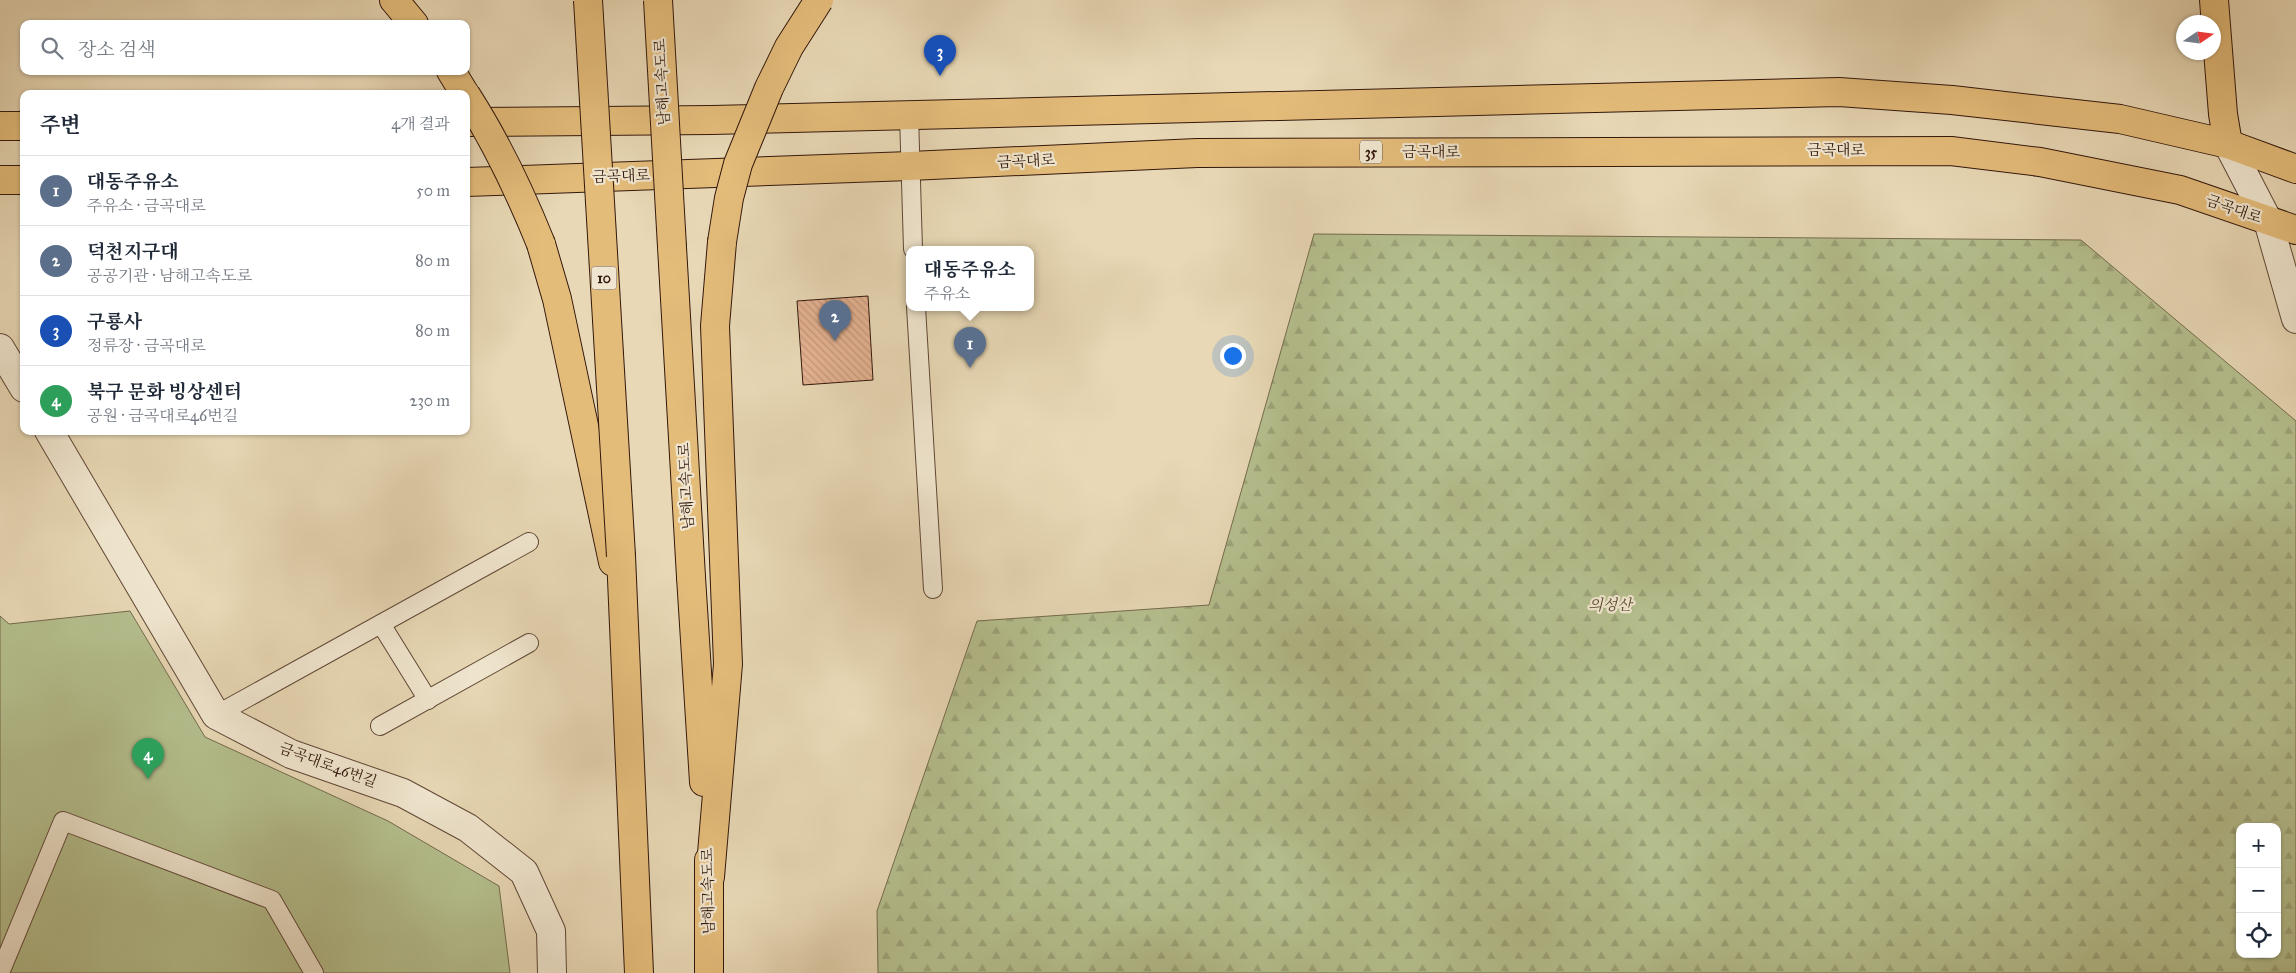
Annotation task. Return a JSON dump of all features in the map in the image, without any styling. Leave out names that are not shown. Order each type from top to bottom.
[{"type":"main road","points":[[394,0],[411,20]]},
{"type":"main road","name":"10","points":[[588,0],[616,555]]},
{"type":"main road","name":"남해고속도로","points":[[658,0],[710,877],[708,973]]},
{"type":"main road","points":[[710,877],[728,664],[715,326],[722,242],[728,198],[738,164],[769,88],[789,47],[819,0]]},
{"type":"main road","points":[[2214,0],[2223,114],[2228,144]]},
{"type":"main road","points":[[454,75],[463,90]]},
{"type":"main road","points":[[470,122],[909,115],[1839,92],[1952,100],[2120,119],[2228,144],[2296,169]]},
{"type":"main road","points":[[470,100],[517,184],[541,244],[557,299],[616,555],[622,604],[639,973]]},
{"type":"main road","points":[[0,126],[20,126]]},
{"type":"main road","name":"금곡대로","points":[[470,182],[910,166],[1197,153],[1951,151],[2040,162],[2180,190],[2296,230]]},
{"type":"main road","points":[[0,180],[20,180]]},
{"type":"street","points":[[2228,144],[2268,221],[2296,319]]},
{"type":"street","points":[[0,348],[20,381]]},
{"type":"street","points":[[51,435],[216,715]]},
{"type":"street","name":"금곡대로46번길","points":[[216,715],[291,754],[404,792],[468,828],[524,872],[551,931],[552,973]]},
{"type":"lane","points":[[909,115],[913,246]]},
{"type":"lane","points":[[916,311],[933,588]]},
{"type":"lane","points":[[216,715],[529,542]]},
{"type":"lane","points":[[381,624],[428,700]]},
{"type":"lane","points":[[380,726],[529,643]]},
{"type":"lane","points":[[0,973],[63,821],[272,900],[314,973]]},
{"type":"green space","name":"의성산","points":[[1314,234],[2081,240],[2296,421],[2296,973],[878,973],[877,911],[977,621],[1209,605]]},
{"type":"green space","points":[[130,611],[205,737],[388,821],[499,886],[510,973],[0,973],[0,616],[9,624]]},
{"type":"building","points":[[868,296],[873,380],[803,385],[797,301]]},
{"type":"place","name":"구룡사","points":[[940,76]]},
{"type":"place","name":"덕천지구대","points":[[835,341]]},
{"type":"place","name":"대동주유소","points":[[970,368]]},
{"type":"place","name":"북구 문화 빙상센터","points":[[148,779]]}]
